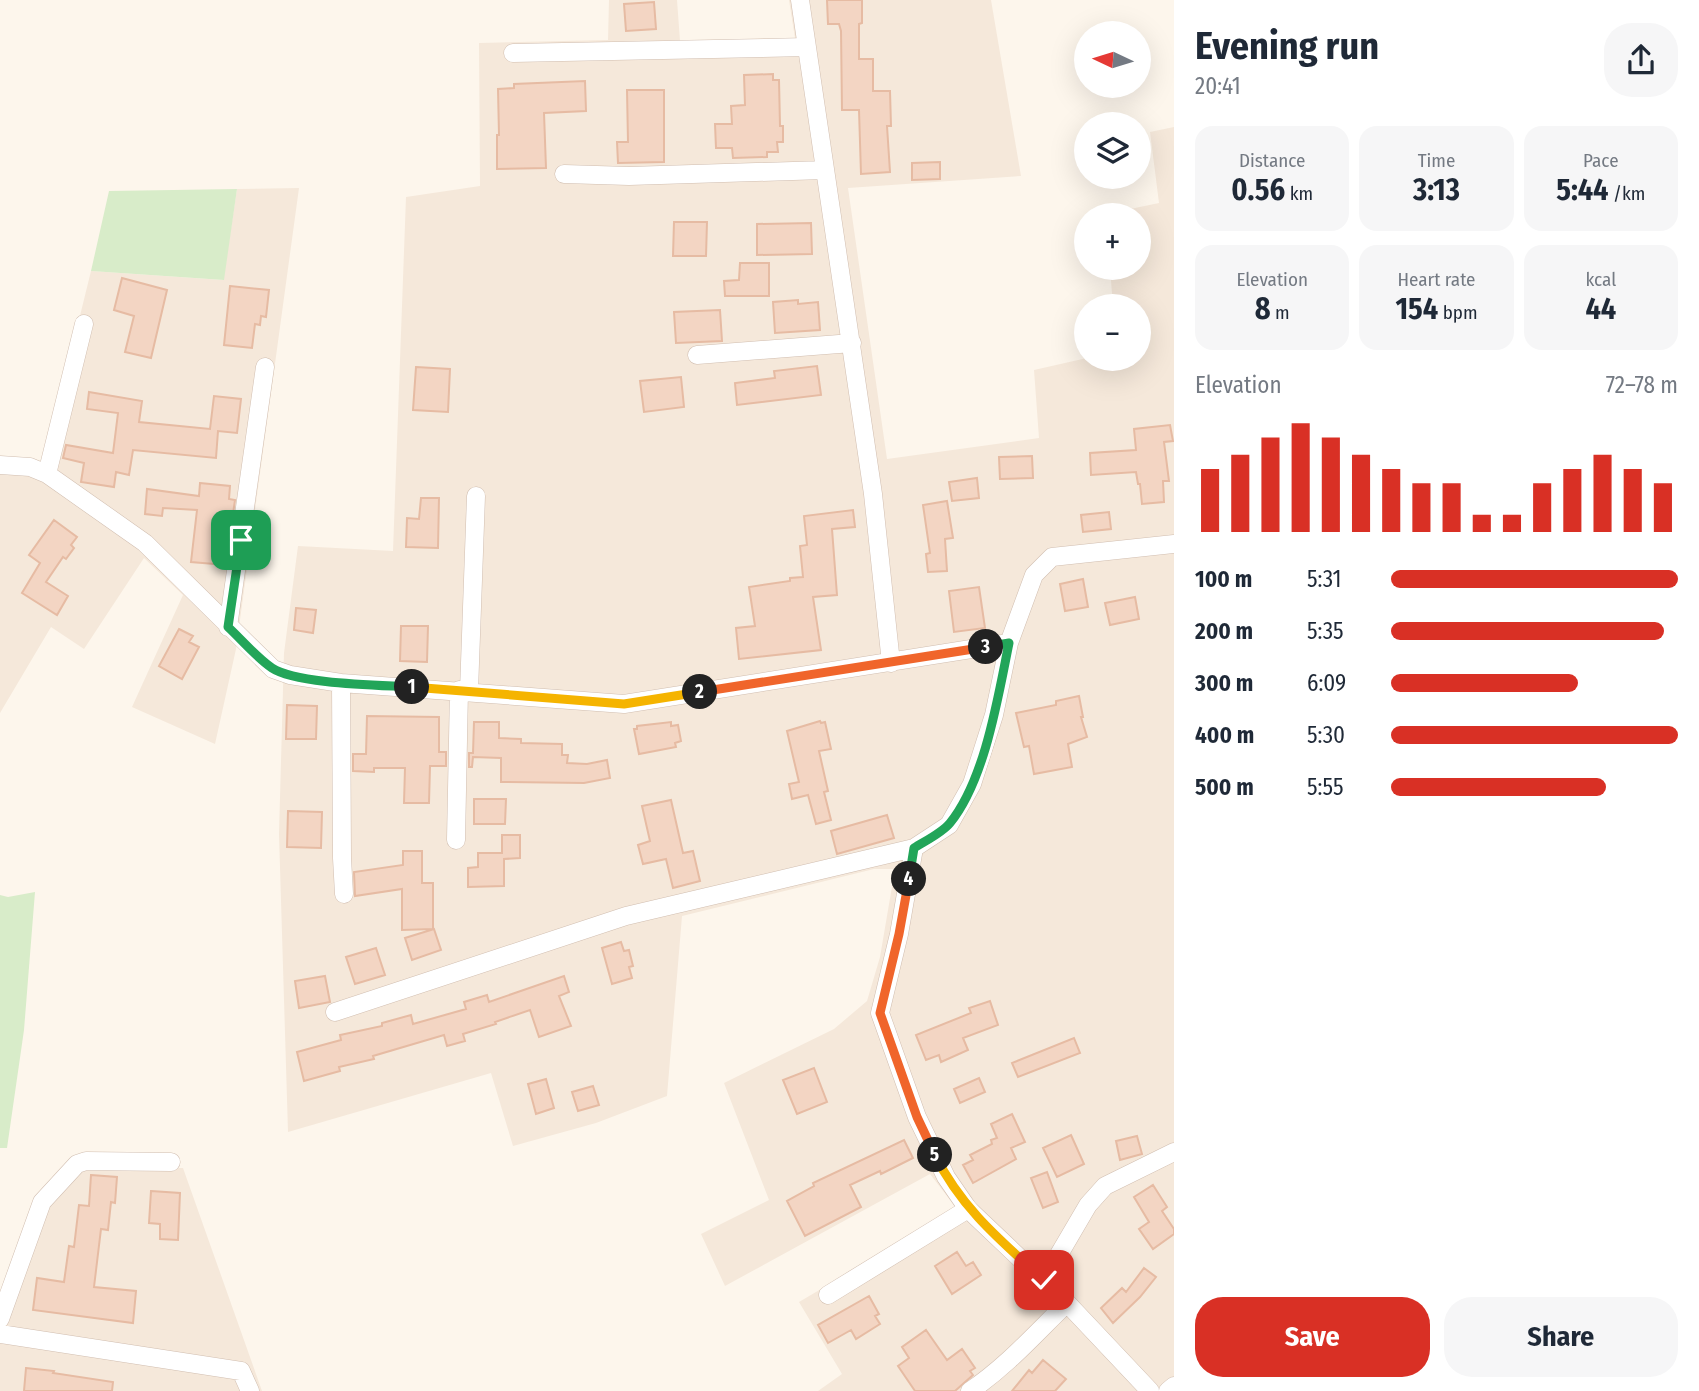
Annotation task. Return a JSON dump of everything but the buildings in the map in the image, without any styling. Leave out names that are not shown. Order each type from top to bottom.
[{"type":"street","points":[[800,0],[873,494],[891,663]]},
{"type":"street","points":[[513,53],[807,47]]},
{"type":"street","points":[[564,174],[629,176],[824,170]]},
{"type":"street","points":[[47,474],[84,324]]},
{"type":"street","points":[[697,355],[852,343]]},
{"type":"street","points":[[228,627],[265,367]]},
{"type":"street","points":[[0,465],[30,467],[47,474],[145,543],[228,627],[273,668],[290,675],[341,683],[624,704],[1009,643]]},
{"type":"street","points":[[456,840],[476,496]]},
{"type":"street","points":[[335,1013],[626,916],[914,848],[949,825],[972,784],[994,715],[1009,643],[1034,575],[1052,557],[1174,544]]},
{"type":"street","points":[[341,683],[342,858],[345,894]]},
{"type":"street","points":[[914,848],[899,934],[880,1013],[917,1117],[946,1177],[968,1209],[1044,1280],[1150,1391]]},
{"type":"street","points":[[1044,1280],[1088,1205],[1105,1186],[1174,1152]]},
{"type":"street","points":[[0,1320],[42,1202],[76,1164],[86,1161],[171,1162]]},
{"type":"street","points":[[828,1295],[968,1209]]},
{"type":"street","points":[[970,1391],[1009,1361],[1067,1303]]},
{"type":"street","points":[[0,1334],[240,1371],[250,1391]]},
{"type":"street","points":[[1168,1391],[1174,1386]]},
{"type":"shaded area","points":[[609,0],[677,0],[680,41],[795,38],[789,0],[991,0],[1021,176],[848,188],[887,459],[1039,438],[1034,370],[1074,361],[1074,371],[1151,371],[1151,294],[1112,294],[1111,280],[1151,280],[1151,205],[1159,203],[1151,132],[1174,127],[1174,1391],[818,1391],[842,1374],[799,1302],[957,1209],[930,1174],[725,1286],[701,1234],[769,1200],[724,1083],[834,1029],[867,1001],[880,957],[895,869],[874,869],[682,916],[667,1096],[596,1123],[513,1146],[491,1073],[288,1132],[279,834],[284,653],[298,546],[393,551],[406,197],[480,186],[479,43],[608,40]]},
{"type":"shaded area","points":[[299,188],[236,649],[215,744],[132,707],[183,595],[144,558],[84,649],[51,627],[0,713],[0,457],[44,462],[91,271],[223,280],[237,189]]},
{"type":"shaded area","points":[[91,1167],[183,1168],[262,1391],[0,1391],[0,1309],[46,1212],[81,1171]]},
{"type":"green space","points":[[237,189],[224,280],[91,271],[109,191]]},
{"type":"green space","points":[[35,892],[24,1030],[7,1148],[0,1148],[0,895],[8,897]]},
{"type":"route","points":[[241,540],[228,627],[273,668],[290,675],[341,683],[624,704],[1009,643],[994,715],[972,784],[949,825],[914,848],[899,934],[880,1013],[917,1117],[946,1177],[968,1209],[1044,1280]]}]
